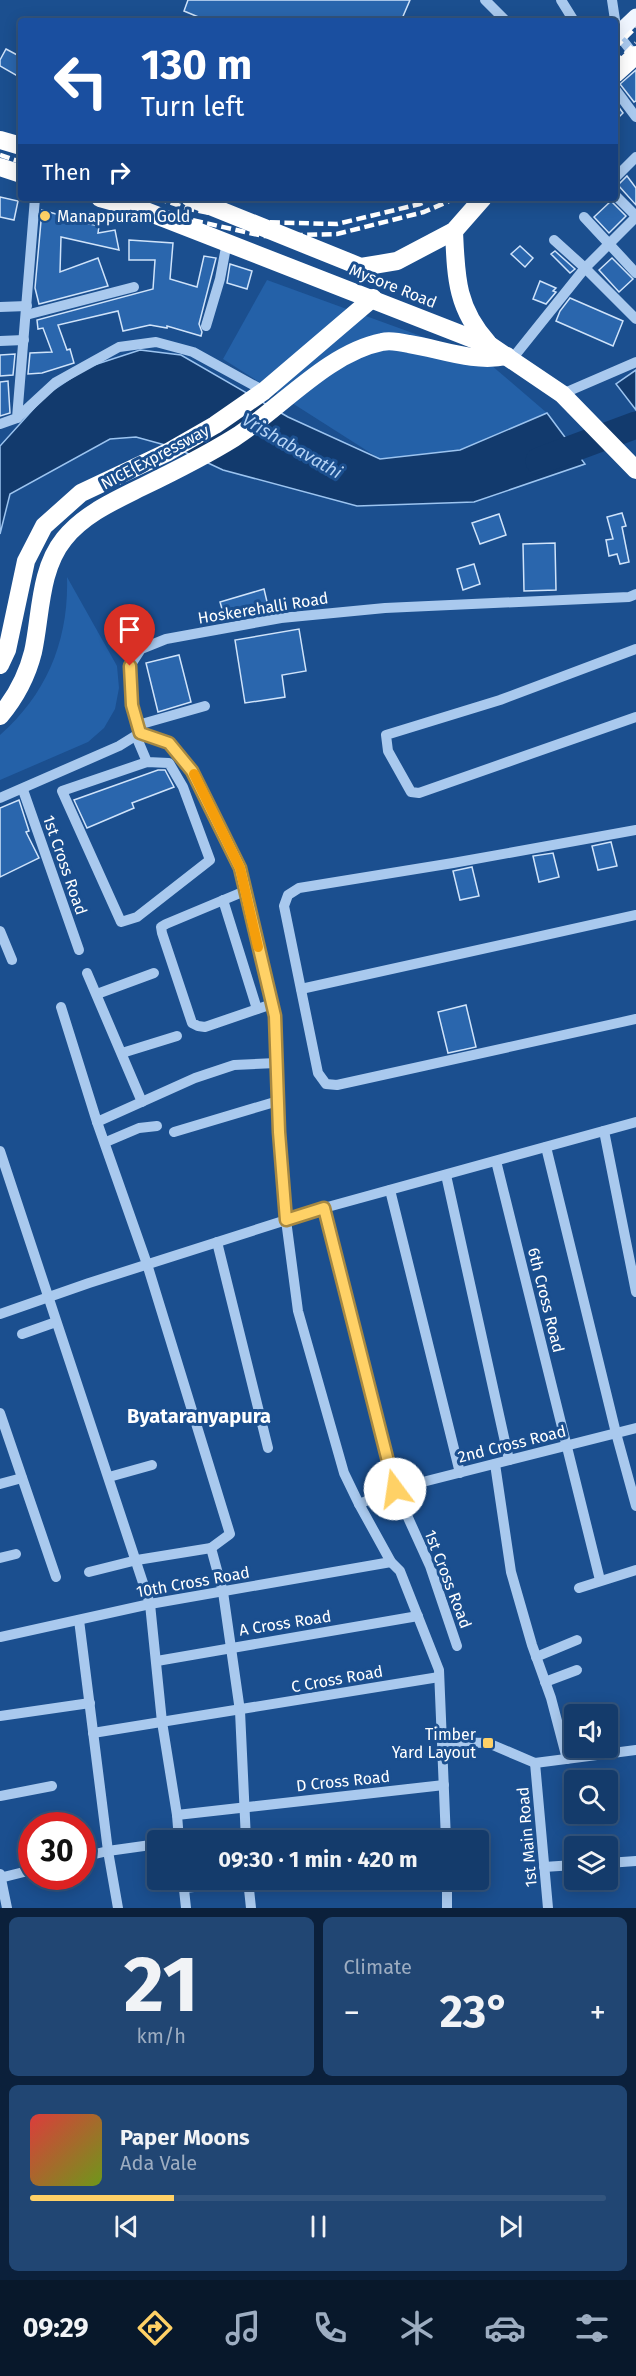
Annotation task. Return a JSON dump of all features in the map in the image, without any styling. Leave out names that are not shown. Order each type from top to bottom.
[{"type":"highway","points":[[618,71],[636,55]]},
{"type":"highway","points":[[0,139],[18,145]]},
{"type":"highway","points":[[0,167],[18,173]]},
{"type":"highway","name":"Mysore Road","points":[[110,201],[142,210],[227,242],[491,346],[562,394],[636,470]]},
{"type":"highway","points":[[480,201],[454,231],[456,278],[462,304],[475,328],[491,346]]},
{"type":"highway","name":"Mysore Road","points":[[209,202],[361,267],[397,261],[454,231]]},
{"type":"highway","name":"NICE Expressway","points":[[0,665],[7,650],[26,561],[44,526],[81,493],[168,453],[215,425],[259,394],[373,298]]},
{"type":"highway","name":"NICE Expressway","points":[[0,716],[15,699],[32,655],[48,570],[63,540],[95,511],[235,437],[356,351],[384,341],[422,346],[470,357],[509,357]]},
{"type":"main road","points":[[618,33],[636,16]]},
{"type":"street","points":[[485,0],[503,18]]},
{"type":"street","points":[[561,0],[572,18]]},
{"type":"street","points":[[612,0],[614,18]]},
{"type":"street","points":[[618,37],[636,55]]},
{"type":"street","points":[[618,93],[636,117]]},
{"type":"street","points":[[0,139],[18,138]]},
{"type":"street","points":[[618,175],[636,157]]},
{"type":"street","points":[[509,357],[585,268],[636,217],[618,198]]},
{"type":"street","points":[[17,418],[35,201]]},
{"type":"street","points":[[584,217],[636,273]]},
{"type":"street","points":[[554,240],[636,320]]},
{"type":"street","points":[[207,326],[227,242]]},
{"type":"street","points":[[0,307],[27,310],[114,294],[134,287]]},
{"type":"street","points":[[0,341],[24,340]]},
{"type":"street","points":[[0,424],[17,418],[56,382],[119,347],[156,342],[193,352],[259,394]]},
{"type":"street","points":[[562,394],[636,362]]},
{"type":"street","name":"Hoskerehalli Road","points":[[147,762],[132,705],[130,666],[141,649],[166,639],[292,616],[386,608],[629,597],[636,594]]},
{"type":"street","points":[[636,649],[500,700],[386,735],[388,751],[411,792],[419,792],[636,717]]},
{"type":"street","points":[[0,798],[118,746],[138,731],[205,706]]},
{"type":"street","points":[[138,731],[169,743],[192,771],[240,868],[275,1016],[286,1220],[298,1311],[344,1473],[391,1562],[400,1571],[439,1670],[446,1830]]},
{"type":"street","points":[[147,762],[169,763],[183,787],[210,861],[137,917],[121,922],[62,791],[147,762]]},
{"type":"street","name":"1st Cross Road","points":[[22,790],[79,950]]},
{"type":"street","points":[[636,830],[298,888],[288,895],[285,906],[318,1073],[326,1084],[337,1085],[636,1019]]},
{"type":"street","points":[[245,891],[165,924],[161,927],[162,933],[192,1023],[205,1027],[272,1004]]},
{"type":"street","points":[[223,900],[257,1009]]},
{"type":"street","points":[[301,989],[636,915]]},
{"type":"street","points":[[0,931],[12,960]]},
{"type":"street","points":[[87,973],[142,1102]]},
{"type":"street","points":[[97,994],[154,973]]},
{"type":"street","points":[[61,1007],[97,1122],[106,1142],[147,1264],[230,1534],[212,1548],[137,1560],[89,1572]]},
{"type":"street","points":[[122,1053],[177,1036]]},
{"type":"street","points":[[97,1122],[195,1078],[234,1065],[276,1063]]},
{"type":"street","points":[[174,1132],[278,1101]]},
{"type":"street","points":[[0,1314],[147,1264],[324,1208],[636,1122]]},
{"type":"street","points":[[106,1142],[139,1128],[157,1126]]},
{"type":"street","points":[[604,1131],[636,1292]]},
{"type":"street","points":[[546,1147],[615,1433],[636,1506]]},
{"type":"street","points":[[0,1151],[150,1604],[162,1722],[178,1830]]},
{"type":"street","name":"6th Cross Road","points":[[496,1161],[600,1580]]},
{"type":"street","points":[[446,1175],[509,1460]]},
{"type":"street","points":[[390,1190],[460,1473]]},
{"type":"street","name":"1st Cross Road","points":[[324,1208],[395,1489],[430,1566],[457,1646]]},
{"type":"street","points":[[217,1242],[268,1448]]},
{"type":"street","points":[[22,1334],[56,1322]]},
{"type":"street","points":[[0,1413],[56,1577]]},
{"type":"street","name":"2nd Cross Road","points":[[359,1504],[395,1489],[636,1428]]},
{"type":"street","points":[[495,1464],[511,1572],[567,1759]]},
{"type":"street","points":[[108,1477],[152,1465]]},
{"type":"street","points":[[0,1484],[22,1478]]},
{"type":"street","points":[[212,1548],[223,1592],[240,1710],[245,1830]]},
{"type":"street","points":[[0,1558],[16,1554]]},
{"type":"street","name":"10th Cross Road","points":[[0,1637],[150,1604],[391,1562]]},
{"type":"street","points":[[579,1588],[636,1570]]},
{"type":"street","name":"A Cross Road","points":[[157,1661],[418,1616]]},
{"type":"street","points":[[79,1620],[108,1851],[118,1908]]},
{"type":"street","points":[[536,1657],[577,1640]]},
{"type":"street","points":[[545,1682],[576,1670]]},
{"type":"street","name":"C Cross Road","points":[[93,1733],[439,1677]]},
{"type":"street","points":[[0,1716],[90,1703]]},
{"type":"street","points":[[442,1742],[488,1743],[536,1763],[636,1750]]},
{"type":"street","name":"1st Main Road","points":[[536,1763],[548,1908]]},
{"type":"street","name":"D Cross Road","points":[[177,1815],[444,1785]]},
{"type":"street","points":[[0,1796],[52,1786]]},
{"type":"street","points":[[96,1854],[147,1846]]},
{"type":"street","points":[[618,1862],[636,1861]]},
{"type":"street","points":[[544,1867],[564,1866]]},
{"type":"street","points":[[7,1908],[0,1876],[18,1873]]},
{"type":"street","points":[[184,1890],[186,1908]]},
{"type":"street","points":[[249,1890],[251,1908]]},
{"type":"street","points":[[447,1890],[447,1908]]},
{"type":"shaded area","points":[[267,280],[484,359],[547,413],[460,450],[380,459],[223,359]]},
{"type":"shaded area","points":[[67,577],[117,666],[119,688],[115,709],[104,728],[88,742],[0,780],[0,735],[31,702],[52,664],[64,622]]},
{"type":"water","points":[[140,350],[181,355],[288,417],[380,459],[460,450],[547,413],[585,464],[474,502],[357,506],[223,470],[176,448],[136,437],[110,439],[10,494],[0,534],[0,446],[46,395],[88,367]]},
{"type":"water","points":[[636,370],[636,410],[616,384]]},
{"type":"building","points":[[188,0],[410,0],[402,18],[201,18],[184,11]]},
{"type":"building","points":[[6,49],[18,55],[18,76],[0,66],[0,60]]},
{"type":"building","points":[[636,70],[636,101],[634,102],[620,84]]},
{"type":"building","points":[[618,106],[623,113],[618,118]]},
{"type":"building","points":[[627,176],[636,188],[636,205],[618,185]]},
{"type":"building","points":[[0,197],[18,201],[14,220],[0,217]]},
{"type":"building","points":[[611,201],[626,216],[609,233],[594,217]]},
{"type":"building","points":[[42,210],[63,216],[62,218],[99,226],[98,233],[115,230],[119,250],[61,237],[60,272],[98,258],[108,286],[39,304],[35,288]]},
{"type":"building","points":[[129,240],[173,243],[170,279],[197,287],[204,256],[216,258],[199,324],[201,336],[167,326],[167,328],[150,325],[123,331],[118,311],[58,325],[74,363],[42,373],[28,374],[30,353],[52,352],[43,328],[38,329],[37,320],[153,289],[155,260],[129,260]]},
{"type":"building","points":[[520,246],[533,258],[525,267],[511,254]]},
{"type":"building","points":[[555,251],[575,269],[570,273],[551,254]]},
{"type":"building","points":[[612,258],[633,279],[619,292],[599,270]]},
{"type":"building","points":[[230,264],[252,271],[247,289],[227,283]]},
{"type":"building","points":[[540,281],[556,288],[553,291],[556,292],[546,304],[533,299]]},
{"type":"building","points":[[570,298],[623,321],[613,346],[556,321]]},
{"type":"building","points":[[15,354],[13,375],[0,376],[0,355]]},
{"type":"building","points":[[8,381],[10,413],[0,416],[0,382]]},
{"type":"building","points":[[622,513],[626,526],[622,527],[629,562],[620,564],[617,554],[609,556],[606,540],[613,539],[607,517]]},
{"type":"building","points":[[499,514],[506,535],[480,544],[472,523]]},
{"type":"building","points":[[555,543],[556,590],[524,591],[523,544]]},
{"type":"building","points":[[474,564],[480,584],[463,590],[457,569]]},
{"type":"building","points":[[264,589],[268,606],[225,619],[220,602]]},
{"type":"building","points":[[299,629],[306,671],[282,675],[285,697],[245,703],[235,640]]},
{"type":"building","points":[[179,655],[191,702],[158,712],[146,663]]},
{"type":"building","points":[[158,770],[165,770],[174,787],[132,803],[134,808],[87,828],[74,800]]},
{"type":"building","points":[[19,800],[29,831],[26,832],[39,858],[0,877],[0,808]]},
{"type":"building","points":[[611,842],[617,866],[598,870],[592,846]]},
{"type":"building","points":[[553,853],[559,877],[539,882],[533,856]]},
{"type":"building","points":[[472,867],[479,896],[460,900],[453,871]]},
{"type":"building","points":[[466,1005],[476,1047],[448,1053],[438,1012]]},
{"type":"waterway","name":"Vrishabavathi","points":[[539,461],[636,425]]},
{"type":"railway","points":[[618,45],[636,27]]},
{"type":"railway","points":[[618,61],[636,43]]},
{"type":"railway","points":[[0,155],[18,161]]},
{"type":"railway","points":[[133,201],[183,218],[263,236],[337,234],[424,212],[449,201]]},
{"type":"railway","points":[[166,201],[189,209],[257,222],[337,224],[426,201]]},
{"type":"slow traffic","points":[[194,774],[240,868],[258,947]]},
{"type":"place","name":"Manappuram Gold","points":[[45,216]]},
{"type":"place","name":"Timber Yard Layout","points":[[488,1743]]},
{"type":"district","name":"Byataranyapura","points":[[199,1416]]},
{"type":"route","points":[[130,666],[132,705],[140,733],[169,743],[192,771],[240,868],[275,1016],[279,1132],[286,1220],[324,1208],[395,1489]]}]
